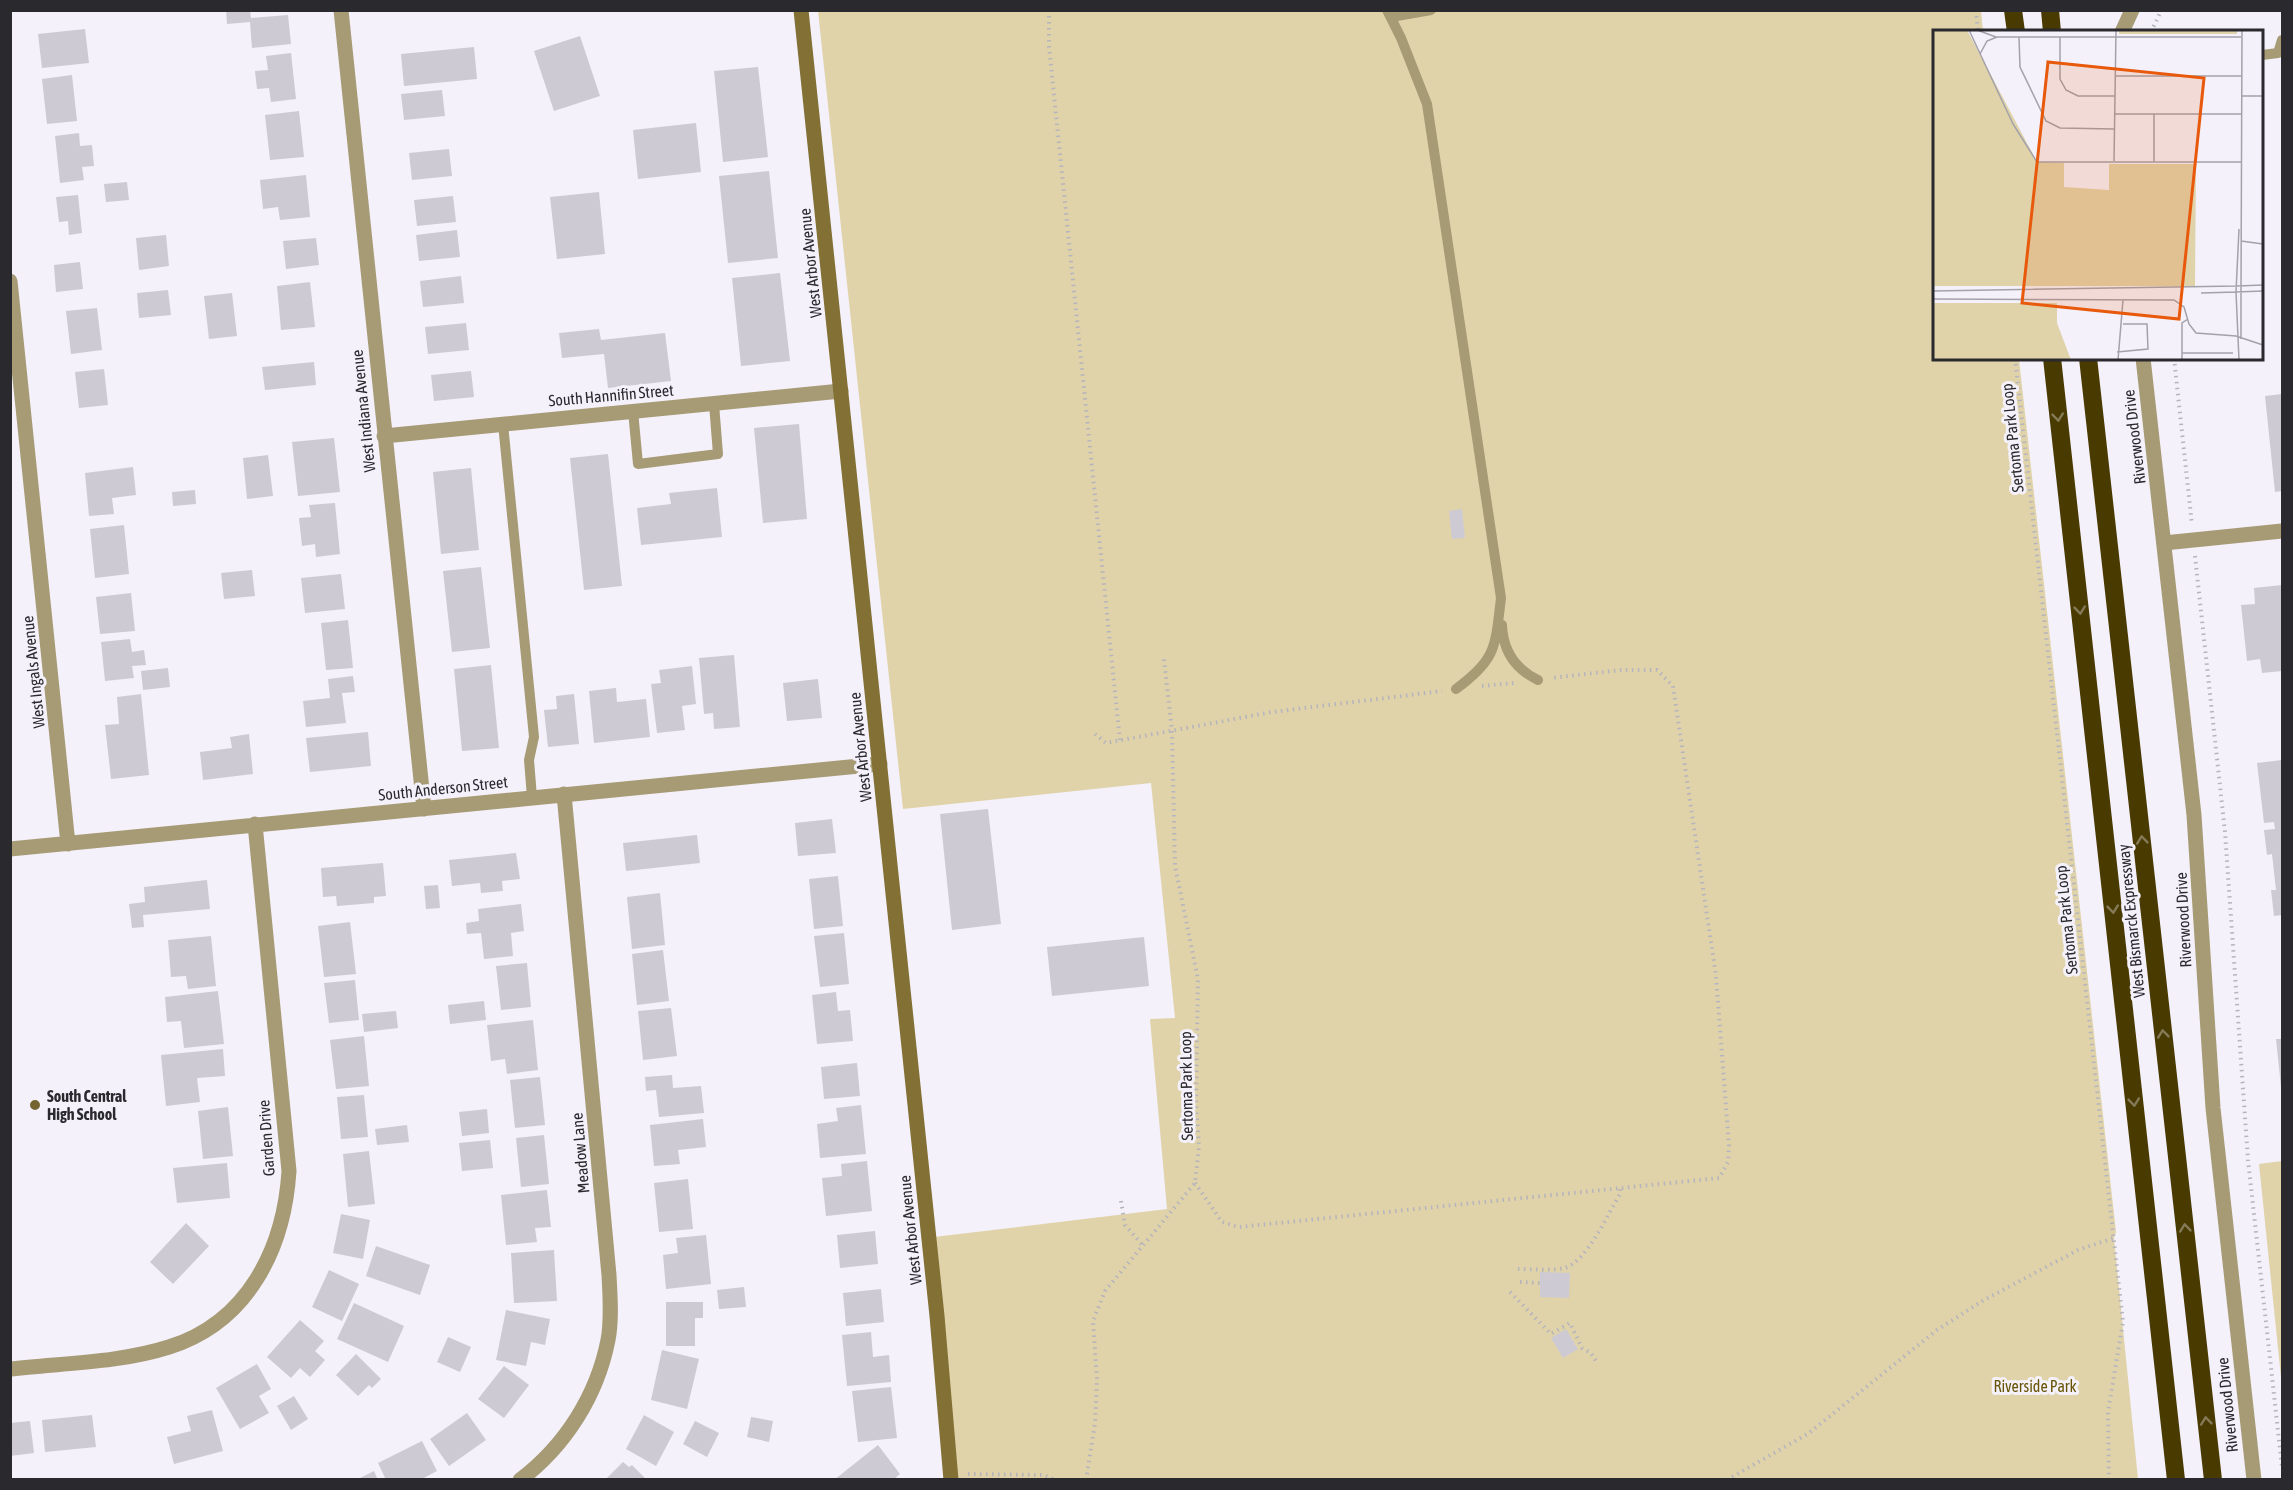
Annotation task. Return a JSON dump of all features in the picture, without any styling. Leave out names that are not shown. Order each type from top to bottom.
[{"type":"highway","points":[[2013,10],[2016,30]]},
{"type":"highway","points":[[2050,10],[2052,30]]},
{"type":"highway","name":"West Bismarck Expressway","points":[[2052,360],[2176,1479]]},
{"type":"highway","name":"West Bismarck Expressway","points":[[2088,360],[2213,1479]]},
{"type":"main road","name":"West Arbor Avenue","points":[[801,10],[952,1477]]},
{"type":"street","name":"West Indiana Avenue","points":[[341,10],[424,808]]},
{"type":"street","points":[[2123,30],[2132,10]]},
{"type":"street","name":"West Ingals Avenue","points":[[10,281],[68,844]]},
{"type":"street","name":"Riverwood Drive","points":[[2143,360],[2196,842],[2213,1108],[2254,1479]]},
{"type":"street","name":"South Hannifin Street","points":[[384,436],[841,391]]},
{"type":"street","points":[[2164,543],[2283,531]]},
{"type":"street","name":"South Anderson Street","points":[[10,849],[880,764]]},
{"type":"street","name":"Meadow Lane","points":[[520,1479],[555,1448],[574,1423],[589,1397],[608,1339],[609,1275],[564,794]]},
{"type":"street","name":"Garden Drive","points":[[10,1369],[149,1353],[192,1338],[233,1310],[250,1291],[275,1245],[284,1212],[289,1171],[255,824]]},
{"type":"lane","points":[[1431,10],[1389,14],[1416,75],[1429,115],[1501,598],[1502,632],[1508,653],[1518,668],[1538,680]]},
{"type":"lane","points":[[2263,55],[2278,53],[2283,40]]},
{"type":"lane","points":[[633,411],[638,464],[718,454],[714,404]]},
{"type":"lane","points":[[503,423],[534,736],[529,760],[532,797]]},
{"type":"lane","points":[[1456,689],[1481,671],[1496,643],[1501,598]]},
{"type":"path","points":[[1049,10],[1049,46],[1120,741]]},
{"type":"path","points":[[1976,10],[1978,30]]},
{"type":"path","points":[[2152,30],[2160,13],[2157,10]]},
{"type":"path","name":"Sertoma Park Loop","points":[[2015,360],[2123,1322],[2108,1412],[2109,1479]]},
{"type":"path","points":[[2174,360],[2225,832],[2248,1160],[2283,1467]]},
{"type":"path","name":"Sertoma Park Loop","points":[[1164,659],[1172,731],[1175,866],[1198,979],[1196,1104],[1199,1147],[1196,1183]]},
{"type":"path","points":[[1086,1479],[1095,1424],[1097,1379],[1093,1321],[1106,1291],[1196,1183],[1222,1222],[1239,1227],[1719,1178],[1728,1162],[1716,976],[1673,686],[1656,670],[1621,670],[1279,711],[1106,743],[1095,734]]},
{"type":"path","points":[[1518,1269],[1564,1268],[1573,1264],[1583,1254],[1620,1194],[1620,1187]]},
{"type":"path","points":[[1122,1201],[1125,1225],[1143,1246]]},
{"type":"path","points":[[1728,1479],[1809,1433],[1937,1330],[1956,1318],[2078,1250],[2114,1238]]},
{"type":"path","points":[[1520,1282],[1540,1283]]},
{"type":"path","points":[[1510,1292],[1551,1334],[1570,1323],[1582,1348],[1591,1353],[1598,1364]]},
{"type":"path","points":[[952,1477],[1043,1475],[1056,1479]]},
{"type":"green space","name":"Riverside Park","points":[[818,11],[1981,11],[1983,30],[1933,30],[1933,360],[2019,360],[2116,1232],[2114,1238],[2138,1479],[957,1479],[934,1237],[1167,1209],[1150,1019],[1175,1018],[1151,783],[903,809]]},
{"type":"green space","points":[[2282,1161],[2282,1387],[2259,1164]]},
{"type":"building","points":[[226,10],[250,10],[251,18],[288,15],[291,44],[252,48],[250,22],[227,24]]},
{"type":"building","points":[[85,29],[89,63],[42,68],[38,34]]},
{"type":"building","points":[[580,36],[600,96],[554,111],[534,51]]},
{"type":"building","points":[[474,47],[477,79],[404,86],[401,54]]},
{"type":"building","points":[[291,53],[296,99],[271,102],[269,88],[257,89],[255,71],[268,70],[266,56]]},
{"type":"building","points":[[758,67],[768,157],[723,162],[714,71]]},
{"type":"building","points":[[72,75],[77,121],[47,124],[42,79]]},
{"type":"building","points":[[442,90],[445,116],[404,120],[401,94]]},
{"type":"building","points":[[299,111],[304,157],[270,160],[265,115]]},
{"type":"building","points":[[696,123],[701,172],[638,179],[633,130]]},
{"type":"building","points":[[79,133],[80,146],[92,145],[94,166],[82,167],[84,180],[60,183],[55,136]]},
{"type":"building","points":[[449,149],[452,176],[412,180],[409,153]]},
{"type":"building","points":[[769,171],[778,258],[728,263],[719,176]]},
{"type":"building","points":[[306,175],[310,217],[280,220],[278,207],[263,209],[260,180]]},
{"type":"building","points":[[127,182],[129,200],[106,202],[104,184]]},
{"type":"building","points":[[599,192],[605,254],[557,259],[550,197]]},
{"type":"building","points":[[78,195],[82,233],[69,235],[68,221],[59,222],[56,197]]},
{"type":"building","points":[[453,196],[456,222],[417,226],[414,200]]},
{"type":"building","points":[[457,230],[460,257],[419,261],[416,235]]},
{"type":"building","points":[[166,235],[169,266],[139,270],[136,238]]},
{"type":"building","points":[[316,238],[319,265],[286,269],[283,241]]},
{"type":"building","points":[[80,262],[83,289],[56,292],[54,265]]},
{"type":"building","points":[[780,273],[790,361],[741,366],[732,278]]},
{"type":"building","points":[[461,276],[464,303],[423,307],[420,281]]},
{"type":"building","points":[[310,282],[315,327],[281,330],[277,286]]},
{"type":"building","points":[[168,290],[171,315],[139,318],[137,293]]},
{"type":"building","points":[[232,293],[237,336],[209,339],[204,296]]},
{"type":"building","points":[[97,308],[102,350],[71,354],[66,311]]},
{"type":"building","points":[[466,323],[469,350],[428,354],[425,327]]},
{"type":"building","points":[[599,329],[601,340],[665,333],[671,381],[608,388],[604,354],[562,358],[559,333]]},
{"type":"building","points":[[314,362],[316,385],[265,390],[262,367]]},
{"type":"building","points":[[104,369],[108,405],[79,408],[75,372]]},
{"type":"building","points":[[471,371],[474,397],[434,401],[431,375]]},
{"type":"building","points":[[2282,394],[2282,491],[2275,492],[2265,396]]},
{"type":"building","points":[[799,424],[807,519],[763,523],[754,428]]},
{"type":"building","points":[[334,438],[340,492],[298,496],[292,442]]},
{"type":"building","points":[[608,454],[622,586],[584,590],[570,458]]},
{"type":"building","points":[[268,455],[273,496],[247,499],[243,458]]},
{"type":"building","points":[[133,467],[136,495],[112,498],[114,514],[89,516],[85,473]]},
{"type":"building","points":[[471,468],[479,550],[441,554],[433,472]]},
{"type":"building","points":[[717,488],[722,537],[641,545],[637,508],[671,504],[669,493]]},
{"type":"building","points":[[195,490],[196,504],[173,506],[172,492]]},
{"type":"building","points":[[335,503],[340,554],[316,557],[315,544],[302,546],[299,518],[311,517],[309,505]]},
{"type":"building","points":[[1462,509],[1465,538],[1452,539],[1449,511]]},
{"type":"building","points":[[124,525],[129,574],[95,578],[90,529]]},
{"type":"building","points":[[481,567],[490,648],[452,652],[443,571]]},
{"type":"building","points":[[252,570],[255,596],[224,599],[221,573]]},
{"type":"building","points":[[341,574],[345,609],[305,613],[301,578]]},
{"type":"building","points":[[2282,585],[2282,671],[2262,673],[2260,659],[2247,661],[2241,605],[2255,604],[2254,588]]},
{"type":"building","points":[[131,593],[135,631],[100,634],[96,597]]},
{"type":"building","points":[[348,620],[353,668],[326,670],[321,623]]},
{"type":"building","points":[[130,639],[132,652],[144,650],[146,665],[132,666],[134,678],[105,681],[101,642]]},
{"type":"building","points":[[734,655],[740,727],[714,729],[713,713],[704,714],[699,658]]},
{"type":"building","points":[[491,665],[499,748],[462,751],[454,669]]},
{"type":"building","points":[[692,666],[696,704],[682,706],[685,730],[657,733],[651,684],[661,683],[659,670]]},
{"type":"building","points":[[168,668],[170,687],[143,690],[141,671]]},
{"type":"building","points":[[353,676],[355,692],[342,693],[346,723],[306,727],[303,701],[330,698],[328,679]]},
{"type":"building","points":[[818,679],[822,718],[787,721],[783,683]]},
{"type":"building","points":[[616,688],[617,702],[646,699],[650,737],[594,743],[589,691]]},
{"type":"building","points":[[141,694],[149,775],[111,779],[105,725],[119,724],[117,697]]},
{"type":"building","points":[[574,694],[579,744],[548,747],[544,710],[557,709],[556,696]]},
{"type":"building","points":[[368,732],[371,766],[310,772],[306,738]]},
{"type":"building","points":[[249,734],[253,774],[203,780],[200,752],[232,748],[230,737]]},
{"type":"building","points":[[2282,760],[2282,915],[2274,916],[2271,890],[2276,890],[2272,854],[2267,855],[2264,830],[2275,829],[2274,822],[2264,823],[2257,763]]},
{"type":"building","points":[[988,809],[1001,924],[952,930],[940,814]]},
{"type":"building","points":[[832,819],[836,853],[798,856],[795,823]]},
{"type":"building","points":[[697,835],[700,863],[626,871],[623,843]]},
{"type":"building","points":[[516,853],[520,879],[502,881],[503,891],[481,893],[480,883],[452,886],[449,860]]},
{"type":"building","points":[[383,863],[386,896],[374,897],[374,903],[337,906],[336,896],[323,897],[321,868]]},
{"type":"building","points":[[838,876],[843,926],[814,929],[809,879]]},
{"type":"building","points":[[207,880],[210,909],[143,915],[144,927],[132,928],[129,904],[145,902],[144,887]]},
{"type":"building","points":[[438,885],[440,908],[426,909],[424,886]]},
{"type":"building","points":[[660,893],[665,945],[632,949],[627,897]]},
{"type":"building","points":[[521,904],[524,931],[511,933],[513,956],[484,959],[481,933],[467,934],[466,923],[479,921],[478,909]]},
{"type":"building","points":[[350,922],[356,974],[324,977],[318,926]]},
{"type":"building","points":[[844,933],[849,984],[820,987],[814,936]]},
{"type":"building","points":[[211,936],[216,986],[188,989],[186,976],[171,977],[168,940]]},
{"type":"building","points":[[1144,937],[1149,986],[1052,996],[1047,947]]},
{"type":"building","points":[[663,950],[669,1001],[637,1005],[632,954]]},
{"type":"building","points":[[527,963],[531,1007],[501,1010],[496,966]]},
{"type":"building","points":[[355,980],[359,1020],[329,1023],[324,983]]},
{"type":"building","points":[[218,991],[224,1044],[184,1048],[181,1021],[167,1022],[165,997]]},
{"type":"building","points":[[836,992],[838,1011],[850,1010],[853,1041],[817,1044],[812,995]]},
{"type":"building","points":[[484,1001],[486,1020],[450,1024],[448,1005]]},
{"type":"building","points":[[671,1008],[677,1056],[643,1060],[638,1011]]},
{"type":"building","points":[[396,1011],[398,1028],[364,1032],[362,1014]]},
{"type":"building","points":[[533,1020],[538,1070],[507,1074],[505,1059],[491,1061],[487,1025]]},
{"type":"building","points":[[364,1036],[369,1086],[336,1089],[330,1040]]},
{"type":"building","points":[[2276,1039],[2282,1039],[2281,1087]]},
{"type":"building","points":[[223,1049],[225,1076],[197,1078],[200,1102],[166,1106],[161,1055]]},
{"type":"building","points":[[857,1063],[860,1096],[824,1099],[821,1067]]},
{"type":"building","points":[[672,1075],[673,1088],[701,1086],[704,1113],[659,1117],[656,1090],[646,1091],[645,1077]]},
{"type":"building","points":[[540,1077],[545,1125],[515,1128],[510,1080]]},
{"type":"building","points":[[364,1095],[368,1137],[341,1139],[337,1097]]},
{"type":"building","points":[[861,1105],[866,1154],[820,1158],[817,1124],[838,1121],[836,1108]]},
{"type":"building","points":[[228,1107],[233,1156],[203,1159],[198,1111]]},
{"type":"building","points":[[487,1109],[489,1133],[462,1136],[459,1112]]},
{"type":"building","points":[[703,1119],[706,1147],[678,1150],[680,1164],[654,1166],[650,1125]]},
{"type":"building","points":[[407,1125],[409,1142],[377,1145],[375,1129]]},
{"type":"building","points":[[544,1135],[549,1184],[521,1187],[516,1138]]},
{"type":"building","points":[[490,1140],[493,1168],[462,1171],[459,1143]]},
{"type":"building","points":[[369,1151],[375,1204],[348,1207],[343,1154]]},
{"type":"building","points":[[867,1161],[872,1211],[826,1216],[822,1178],[842,1176],[841,1164]]},
{"type":"building","points":[[227,1163],[230,1198],[177,1203],[173,1168]]},
{"type":"building","points":[[688,1179],[693,1229],[659,1232],[654,1183]]},
{"type":"building","points":[[547,1190],[551,1227],[535,1228],[537,1242],[506,1245],[501,1195]]},
{"type":"building","points":[[341,1214],[370,1220],[363,1259],[333,1253]]},
{"type":"building","points":[[186,1223],[209,1246],[173,1284],[150,1262]]},
{"type":"building","points":[[875,1231],[878,1264],[840,1268],[837,1235]]},
{"type":"building","points":[[706,1235],[711,1284],[666,1289],[663,1255],[678,1253],[676,1238]]},
{"type":"building","points":[[376,1246],[430,1265],[420,1295],[366,1276]]},
{"type":"building","points":[[554,1250],[557,1301],[514,1303],[511,1253]]},
{"type":"building","points":[[329,1270],[359,1284],[342,1321],[312,1307]]},
{"type":"building","points":[[1540,1272],[1570,1273],[1569,1298],[1540,1297]]},
{"type":"building","points":[[744,1287],[746,1307],[719,1309],[717,1290]]},
{"type":"building","points":[[881,1289],[884,1322],[846,1326],[843,1293]]},
{"type":"building","points":[[666,1302],[703,1302],[703,1318],[695,1318],[695,1346],[666,1346]]},
{"type":"building","points":[[354,1303],[404,1326],[388,1362],[337,1339]]},
{"type":"building","points":[[506,1310],[550,1319],[545,1345],[531,1342],[526,1366],[496,1360]]},
{"type":"building","points":[[300,1320],[324,1341],[315,1351],[325,1360],[310,1377],[300,1368],[291,1378],[267,1357]]},
{"type":"building","points":[[1566,1329],[1578,1349],[1563,1358],[1551,1338]]},
{"type":"building","points":[[871,1332],[873,1357],[889,1355],[891,1382],[847,1386],[842,1335]]},
{"type":"building","points":[[448,1337],[471,1347],[460,1372],[437,1362]]},
{"type":"building","points":[[662,1350],[699,1359],[687,1409],[651,1400]]},
{"type":"building","points":[[356,1354],[381,1379],[372,1388],[369,1385],[358,1396],[336,1375]]},
{"type":"building","points":[[257,1364],[271,1389],[259,1396],[269,1413],[240,1429],[216,1388]]},
{"type":"building","points":[[504,1366],[529,1385],[504,1418],[478,1399]]},
{"type":"building","points":[[891,1387],[897,1438],[858,1442],[852,1391]]},
{"type":"building","points":[[294,1396],[308,1419],[291,1430],[277,1406]]},
{"type":"building","points":[[212,1410],[223,1451],[174,1464],[167,1437],[191,1431],[187,1416]]},
{"type":"building","points":[[467,1413],[486,1440],[449,1466],[430,1439]]},
{"type":"building","points":[[92,1415],[96,1447],[45,1452],[42,1420]]},
{"type":"building","points":[[644,1415],[674,1432],[656,1466],[626,1449]]},
{"type":"building","points":[[751,1417],[773,1421],[769,1442],[747,1437]]},
{"type":"building","points":[[30,1421],[34,1453],[10,1456],[10,1423]]},
{"type":"building","points":[[695,1421],[719,1433],[707,1457],[683,1444]]},
{"type":"building","points":[[422,1441],[437,1471],[420,1480],[386,1480],[378,1463]]},
{"type":"building","points":[[878,1445],[900,1474],[893,1480],[834,1480]]},
{"type":"building","points":[[623,1462],[629,1467],[632,1465],[647,1480],[605,1480]]},
{"type":"building","points":[[374,1471],[378,1480],[356,1480]]},
{"type":"place","name":"South Central High School","points":[[35,1105]]}]
